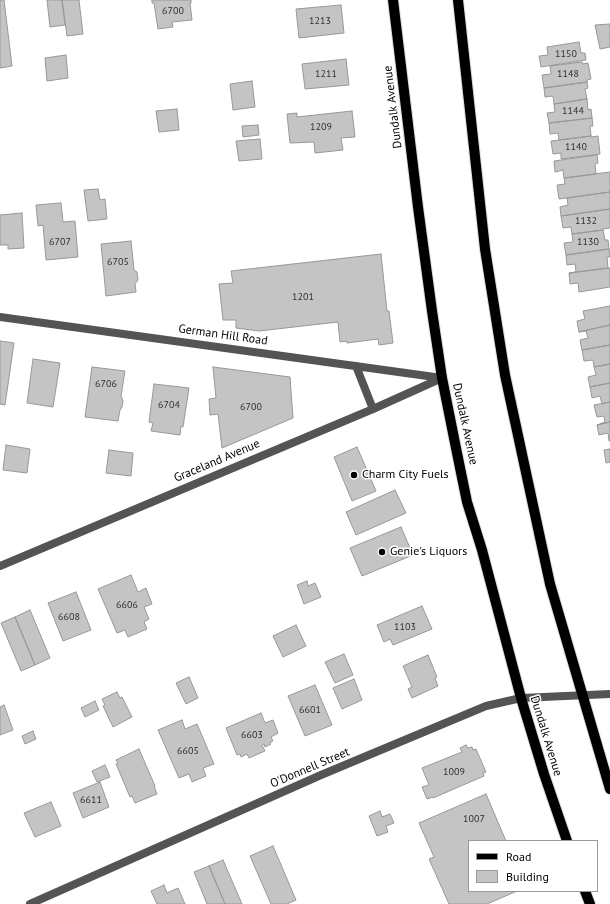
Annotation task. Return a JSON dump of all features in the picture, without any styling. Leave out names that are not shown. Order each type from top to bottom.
[{"type":"main road","name":"Dundalk Avenue","points":[[393,0],[418,207],[442,378],[468,502],[521,698],[544,774],[567,840]]},
{"type":"main road","points":[[458,0],[485,249],[505,375],[550,584],[610,789]]},
{"type":"main road","points":[[585,892],[590,904]]},
{"type":"street","name":"German Hill Road","points":[[0,316],[442,378]]},
{"type":"street","points":[[356,366],[373,409]]},
{"type":"street","name":"Graceland Avenue","points":[[0,566],[373,409],[442,378]]},
{"type":"street","name":"O'Donnell Street","points":[[30,904],[328,772],[486,706],[521,698],[610,694]]},
{"type":"building","points":[[0,0],[4,0],[12,66],[0,68]]},
{"type":"building","points":[[47,0],[62,0],[65,25],[50,27]]},
{"type":"building","points":[[62,0],[79,0],[83,34],[67,36]]},
{"type":"building","points":[[152,0],[191,0],[192,20],[172,22],[173,27],[158,29],[154,3],[152,3]]},
{"type":"building","points":[[341,5],[344,33],[299,38],[296,9]]},
{"type":"building","points":[[610,24],[610,47],[600,49],[595,25]]},
{"type":"building","points":[[579,42],[581,53],[585,53],[586,60],[541,67],[539,56],[548,55],[547,47]]},
{"type":"building","points":[[66,55],[68,78],[47,81],[45,58]]},
{"type":"building","points":[[346,59],[349,85],[305,89],[302,64]]},
{"type":"building","points":[[582,62],[582,64],[588,63],[591,79],[587,80],[587,82],[544,88],[542,75],[551,74],[550,66]]},
{"type":"building","points":[[252,81],[255,107],[233,110],[230,84]]},
{"type":"building","points":[[587,82],[588,88],[585,89],[587,99],[554,104],[553,96],[545,97],[544,88]]},
{"type":"building","points":[[587,99],[588,110],[591,109],[592,118],[549,123],[547,113],[555,112],[554,104]]},
{"type":"building","points":[[177,109],[179,130],[159,132],[156,111]]},
{"type":"building","points":[[352,111],[355,137],[341,138],[343,150],[315,153],[314,142],[290,143],[287,114],[297,113],[297,117]]},
{"type":"building","points":[[592,118],[593,126],[590,126],[591,136],[559,140],[558,133],[550,134],[549,123]]},
{"type":"building","points":[[258,125],[259,135],[243,137],[242,126]]},
{"type":"building","points":[[598,136],[600,154],[561,159],[561,153],[553,154],[551,141]]},
{"type":"building","points":[[260,139],[262,159],[239,161],[236,141]]},
{"type":"building","points":[[597,155],[598,163],[595,164],[596,174],[564,178],[563,170],[555,172],[554,161]]},
{"type":"building","points":[[610,172],[610,192],[559,199],[557,185],[565,184],[564,178]]},
{"type":"building","points":[[98,189],[100,200],[105,199],[107,219],[88,221],[84,190]]},
{"type":"building","points":[[610,192],[610,209],[561,216],[560,207],[568,205],[567,198]]},
{"type":"building","points":[[61,203],[63,222],[75,221],[78,257],[46,260],[43,225],[38,226],[36,205]]},
{"type":"building","points":[[610,209],[610,228],[572,234],[571,227],[563,228],[561,216]]},
{"type":"building","points":[[22,213],[24,248],[8,249],[8,245],[0,245],[0,215]]},
{"type":"building","points":[[603,230],[605,240],[608,240],[609,249],[566,255],[564,243],[573,242],[572,234]]},
{"type":"building","points":[[131,241],[134,270],[137,272],[138,280],[135,284],[136,292],[106,296],[101,244]]},
{"type":"building","points":[[609,249],[610,257],[607,257],[608,268],[569,273],[576,272],[575,264],[567,265],[566,255]]},
{"type":"building","points":[[381,254],[387,311],[389,311],[393,343],[379,345],[378,339],[347,343],[347,341],[340,342],[338,322],[259,331],[236,328],[236,320],[223,320],[219,284],[233,283],[231,271]]},
{"type":"building","points":[[610,268],[610,287],[579,292],[578,283],[570,284],[569,273]]},
{"type":"building","points":[[610,306],[610,325],[579,332],[577,321],[585,319],[583,311]]},
{"type":"building","points":[[610,325],[610,345],[582,350],[580,340],[588,338],[586,331],[579,332]]},
{"type":"building","points":[[0,341],[14,343],[5,405],[0,404]]},
{"type":"building","points":[[610,345],[610,364],[594,367],[593,360],[584,361],[582,350]]},
{"type":"building","points":[[33,359],[60,363],[53,407],[27,403]]},
{"type":"building","points":[[610,364],[610,383],[590,387],[588,377],[596,375],[594,367]]},
{"type":"building","points":[[92,367],[125,371],[121,396],[123,401],[118,421],[85,417]]},
{"type":"building","points":[[213,367],[290,377],[293,418],[222,448],[218,414],[210,415],[209,399],[216,398]]},
{"type":"building","points":[[610,383],[610,402],[602,404],[600,396],[592,398],[590,387]]},
{"type":"building","points":[[154,384],[189,388],[183,427],[181,426],[180,435],[151,431],[153,423],[149,422]]},
{"type":"building","points":[[610,402],[610,422],[597,425],[605,422],[604,416],[597,417],[594,405]]},
{"type":"building","points":[[610,422],[609,441],[608,433],[599,435],[597,425]]},
{"type":"building","points":[[6,445],[30,449],[27,473],[3,470]]},
{"type":"building","points":[[357,447],[376,491],[352,501],[334,457]]},
{"type":"building","points":[[610,449],[610,462],[606,463],[604,450]]},
{"type":"building","points":[[109,450],[133,453],[131,476],[106,473]]},
{"type":"building","points":[[395,490],[406,513],[356,535],[346,512]]},
{"type":"building","name":"Genie's Liquors","points":[[401,527],[413,555],[362,576],[350,548]]},
{"type":"building","points":[[131,575],[138,592],[146,588],[152,604],[144,607],[149,619],[144,622],[147,629],[128,637],[125,630],[117,633],[98,589]]},
{"type":"building","points":[[307,581],[308,586],[315,583],[321,597],[304,604],[297,585]]},
{"type":"building","points":[[76,592],[91,630],[63,641],[48,603]]},
{"type":"building","points":[[422,606],[432,629],[393,645],[390,639],[384,642],[377,625]]},
{"type":"building","points":[[30,610],[50,658],[35,665],[15,617]]},
{"type":"building","points":[[15,617],[35,665],[21,671],[1,623]]},
{"type":"building","points":[[296,625],[306,646],[283,657],[273,636]]},
{"type":"building","points":[[344,654],[353,675],[335,683],[325,662]]},
{"type":"building","points":[[428,655],[437,677],[435,678],[438,686],[412,698],[408,689],[412,687],[403,666]]},
{"type":"building","points":[[189,677],[198,698],[186,704],[176,683]]},
{"type":"building","points":[[354,679],[362,700],[342,709],[333,688]]},
{"type":"building","points":[[315,685],[332,725],[305,736],[288,696]]},
{"type":"building","points":[[117,692],[120,698],[122,697],[132,717],[113,727],[103,706],[105,705],[102,699]]},
{"type":"building","points":[[95,701],[99,710],[85,717],[81,708]]},
{"type":"building","points":[[4,705],[13,730],[0,735],[0,707]]},
{"type":"building","points":[[261,713],[265,723],[273,720],[278,733],[271,737],[273,741],[270,742],[271,744],[265,747],[264,744],[262,745],[265,751],[249,758],[247,754],[241,757],[240,754],[237,755],[226,728]]},
{"type":"building","points":[[182,720],[185,729],[197,724],[214,764],[203,768],[206,776],[192,782],[189,774],[179,778],[158,730]]},
{"type":"building","points":[[33,731],[36,739],[25,744],[22,736]]},
{"type":"building","points":[[466,745],[468,748],[472,747],[473,750],[476,749],[486,772],[483,773],[484,776],[433,798],[427,799],[422,787],[429,785],[422,768],[462,752],[460,748]]},
{"type":"building","points":[[139,749],[157,794],[135,803],[132,796],[130,797],[116,764],[118,763],[116,760]]},
{"type":"building","points":[[105,765],[110,777],[97,782],[92,771]]},
{"type":"building","points":[[100,782],[109,807],[83,818],[73,793]]},
{"type":"building","points":[[486,794],[506,840],[468,840],[468,892],[515,892],[487,904],[449,904],[429,859],[434,857],[419,823]]},
{"type":"building","points":[[51,802],[61,826],[35,837],[24,813]]},
{"type":"building","points":[[380,811],[382,817],[390,814],[394,823],[386,826],[388,832],[377,836],[369,816]]},
{"type":"building","points":[[273,846],[296,900],[287,904],[271,904],[250,856]]},
{"type":"building","points":[[223,860],[242,904],[225,904],[209,866]]},
{"type":"building","points":[[209,866],[225,904],[207,904],[194,872]]},
{"type":"building","points":[[164,885],[167,893],[178,888],[185,904],[157,904],[151,891]]},
{"type":"place","name":"Charm City Fuels","points":[[354,475]]},
{"type":"place","name":"Genie's Liquors","points":[[382,552]]}]
